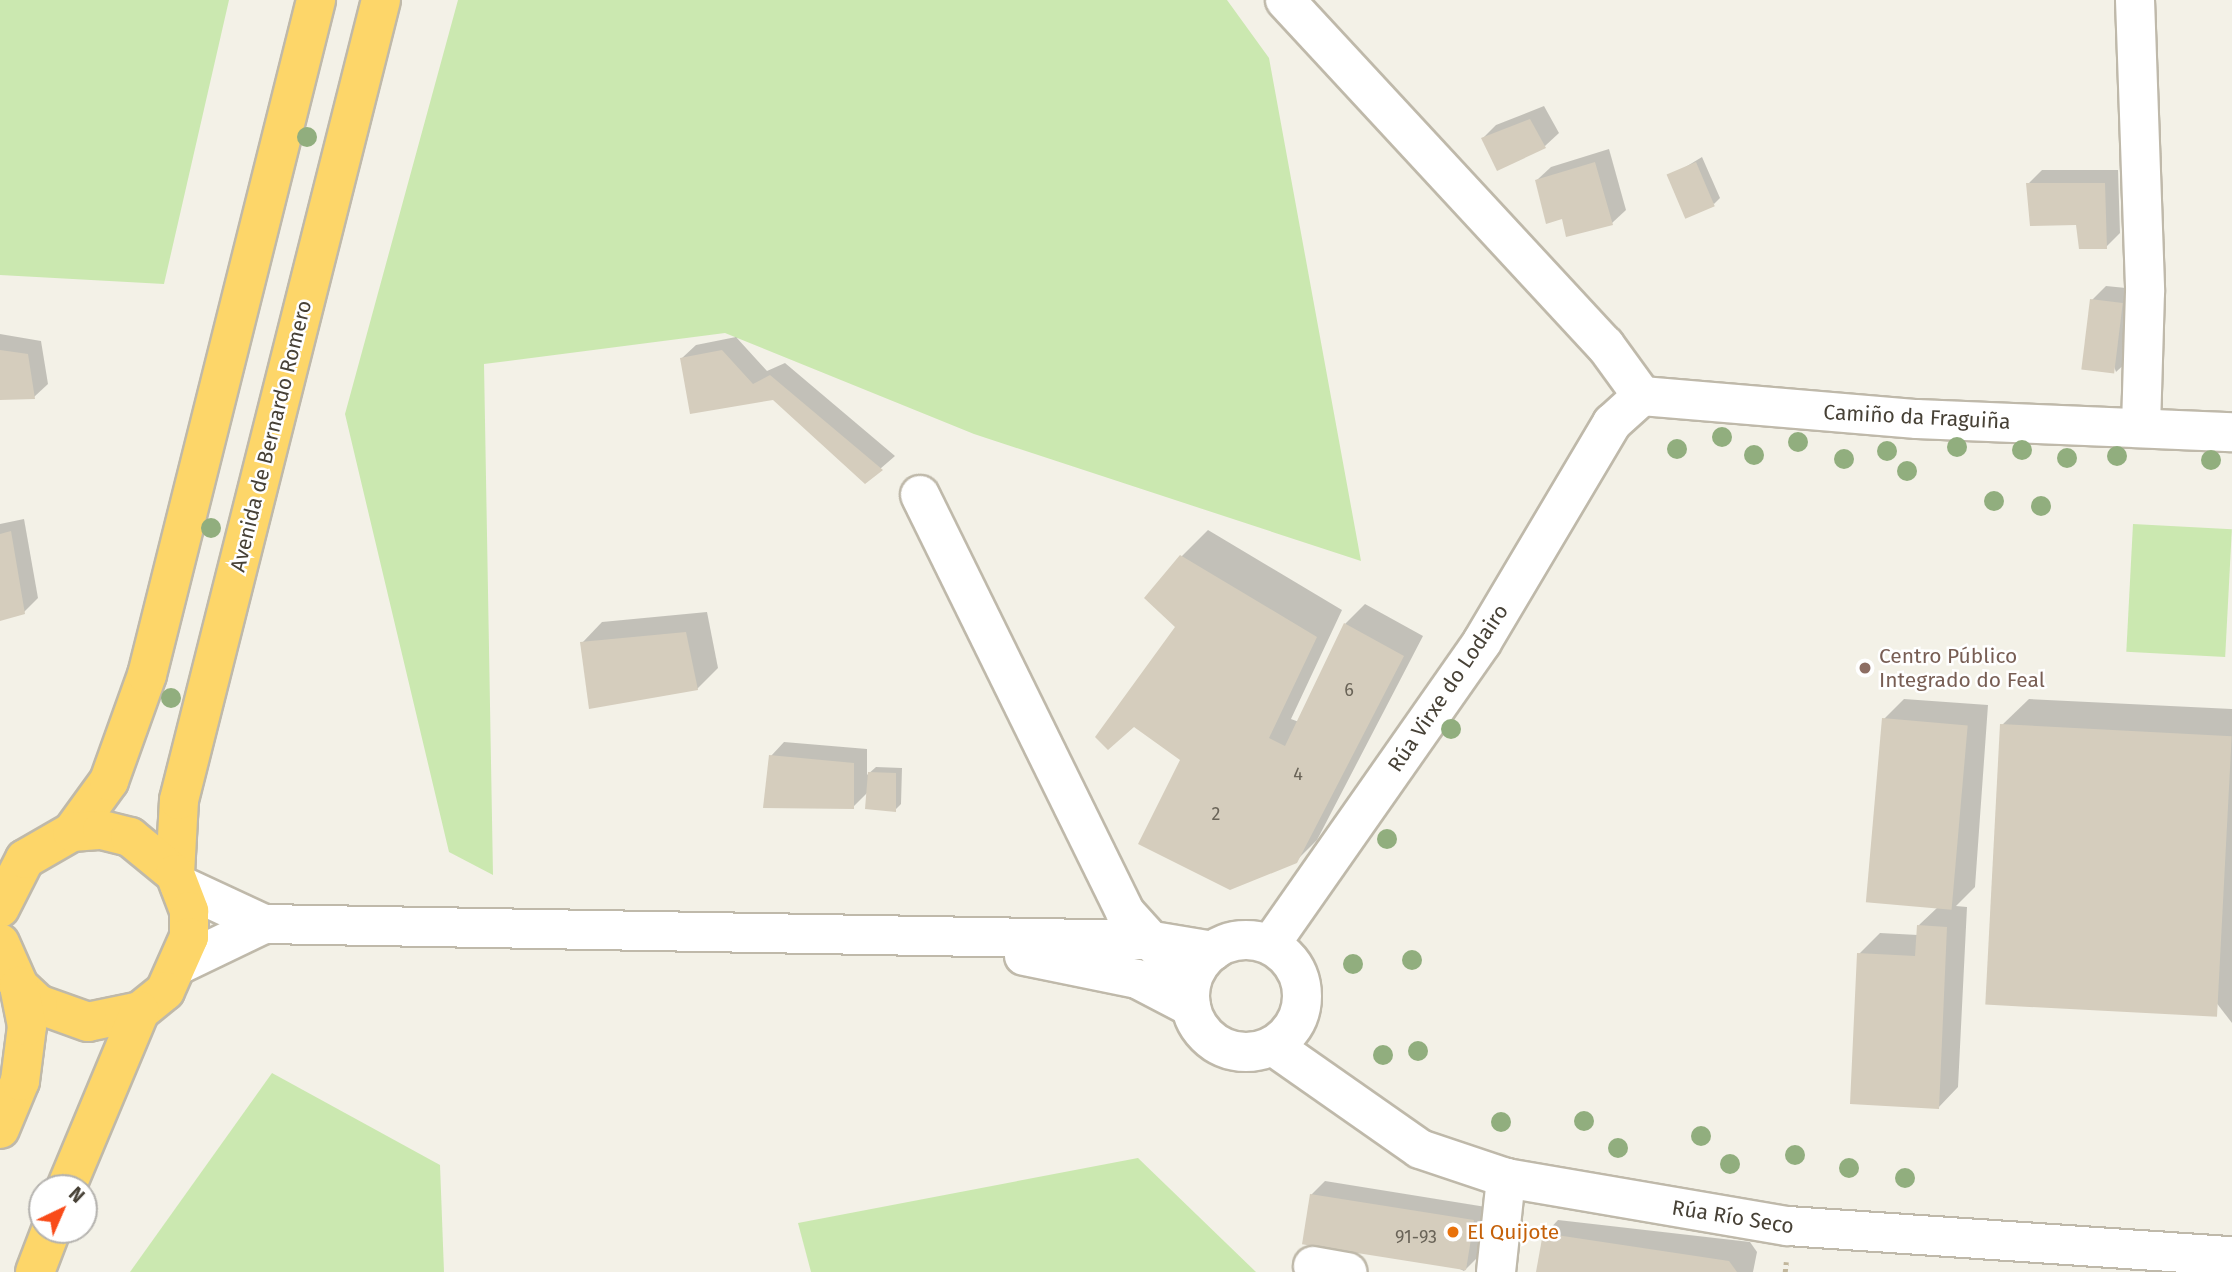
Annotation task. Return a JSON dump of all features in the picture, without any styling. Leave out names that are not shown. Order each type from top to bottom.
[{"type":"highway","points":[[3,893],[24,859],[72,832],[109,781],[147,675],[316,0]]},
{"type":"highway","name":"Avenida de Bernardo Romero","points":[[183,963],[189,924],[178,880],[179,800],[381,0]]},
{"type":"highway","points":[[72,832],[130,837],[178,880]]},
{"type":"highway","points":[[5,960],[62,1017],[101,1021],[140,1010],[165,991],[183,963]]},
{"type":"highway","points":[[0,1129],[20,1081],[27,1026],[5,960]]},
{"type":"highway","points":[[72,1174],[140,1010]]},
{"type":"highway","points":[[35,1272],[46,1244]]},
{"type":"street","points":[[1285,0],[1605,345],[1642,397]]},
{"type":"street","points":[[2135,0],[2145,292],[2141,428]]},
{"type":"street","name":"Rúa Virxe do Lodairo","points":[[1270,945],[1482,642],[1612,423],[1642,397]]},
{"type":"street","name":"Camiño da Fraguiña","points":[[1642,397],[2232,432]]},
{"type":"street","points":[[178,880],[264,924],[943,939],[1147,940],[1213,951],[1241,940],[1270,945],[1296,969],[1303,1004],[1297,1021],[1273,1046],[1244,1053],[1215,1044],[1191,996],[1147,940],[1125,912],[920,495]]},
{"type":"street","points":[[183,963],[264,924]]},
{"type":"street","points":[[943,939],[1137,979],[1191,996]]},
{"type":"street","points":[[1191,996],[1213,951]]},
{"type":"street","name":"Rúa Río Seco","points":[[1273,1046],[1420,1149],[1506,1178],[1788,1226],[2232,1256]]},
{"type":"street","points":[[1496,1272],[1506,1178]]},
{"type":"green space","points":[[0,0],[229,0],[164,284],[0,275]]},
{"type":"green space","points":[[458,0],[1227,0],[1269,58],[1361,561],[974,434],[725,333],[484,364],[493,875],[449,852],[345,414]]},
{"type":"green space","points":[[2133,524],[2232,529],[2225,657],[2126,652]]},
{"type":"green space","points":[[272,1073],[440,1165],[444,1272],[130,1272]]},
{"type":"green space","points":[[1138,1158],[1256,1272],[811,1272],[798,1223]]},
{"type":"building","points":[[1530,119],[1546,148],[1497,171],[1481,138]]},
{"type":"building","points":[[1595,162],[1613,225],[1566,237],[1562,219],[1546,224],[1535,180]]},
{"type":"building","points":[[1696,162],[1715,206],[1685,219],[1667,175]]},
{"type":"building","points":[[2026,183],[2105,183],[2107,249],[2079,249],[2076,225],[2030,226]]},
{"type":"building","points":[[2090,299],[2123,303],[2114,373],[2081,369]]},
{"type":"building","points":[[0,350],[28,354],[35,399],[0,400]]},
{"type":"building","points":[[722,350],[753,384],[770,375],[883,470],[865,484],[773,400],[690,414],[680,358]]},
{"type":"building","points":[[11,531],[25,614],[0,621],[0,534]]},
{"type":"building","points":[[1180,555],[1317,637],[1269,738],[1285,746],[1344,623],[1404,656],[1297,863],[1230,890],[1138,844],[1180,760],[1134,727],[1108,750],[1095,737],[1175,627],[1144,598]]},
{"type":"building","points":[[686,632],[698,690],[589,709],[580,642]]},
{"type":"building","points":[[1882,718],[1968,725],[1952,910],[1866,902]]},
{"type":"building","points":[[2000,724],[2232,736],[2217,1017],[1985,1005]]},
{"type":"building","points":[[769,755],[854,763],[854,809],[763,808]]},
{"type":"building","points":[[868,772],[896,773],[896,812],[865,809]]},
{"type":"building","points":[[1917,925],[1947,927],[1939,1109],[1850,1104],[1857,953],[1915,956]]},
{"type":"building","points":[[1310,1194],[1474,1220],[1466,1270],[1302,1244]]},
{"type":"building","points":[[1543,1233],[1729,1261],[1737,1272],[1536,1272]]},
{"type":"place","name":"Centro Público Integrado do Feal","points":[[1865,668]]},
{"type":"place","name":"El Quijote","points":[[1453,1232]]}]
